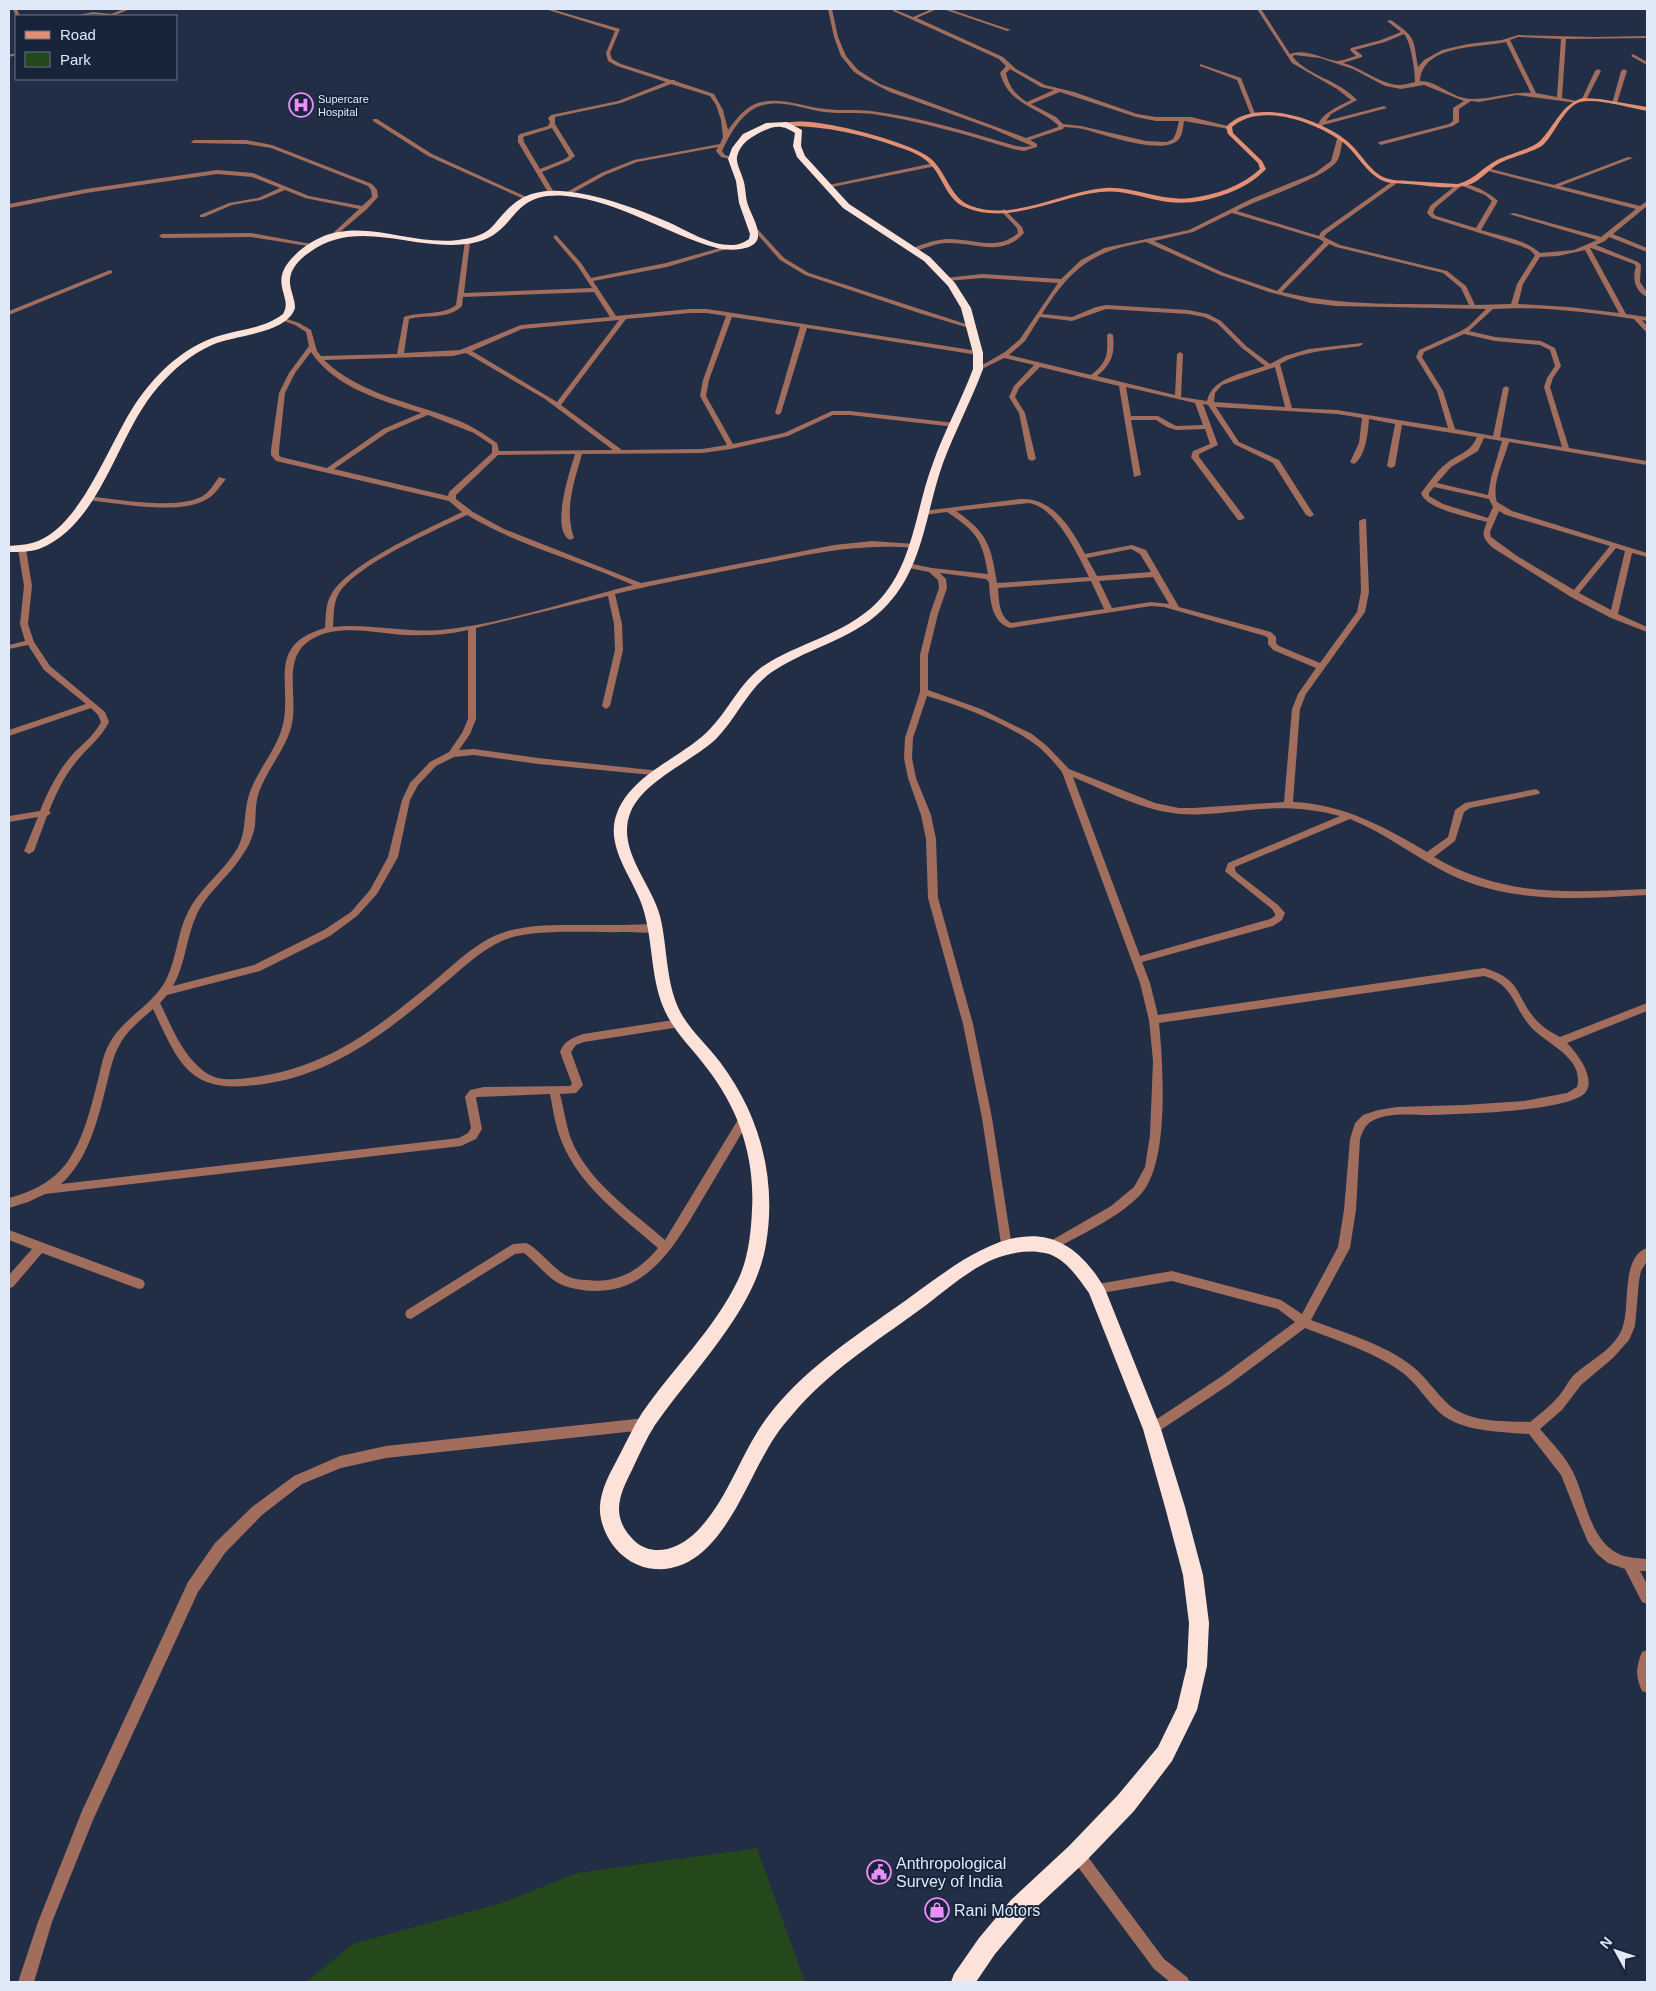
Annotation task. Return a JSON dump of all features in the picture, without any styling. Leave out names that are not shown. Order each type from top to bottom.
[{"type":"highway","points":[[9,549],[22,549],[43,542],[57,534],[70,523],[87,498],[131,416],[156,385],[175,366],[205,344],[281,319],[290,311],[291,305],[286,288],[287,272],[301,255],[314,245],[333,236],[368,232],[442,243],[467,242],[498,230],[518,205],[528,199],[559,194],[620,207],[668,225],[706,243],[727,248],[737,248],[750,244],[754,234],[742,203],[740,181],[732,158],[736,148],[746,136],[769,125],[787,124],[799,132],[797,146],[800,157],[846,206],[927,259],[947,279],[961,298],[972,327],[978,353],[978,369],[938,462],[915,546],[907,565],[886,600],[874,613],[860,622],[777,663],[761,674],[740,695],[725,720],[712,736],[650,781],[631,801],[622,817],[620,828],[626,857],[650,906],[656,928],[665,991],[674,1014],[717,1069],[746,1116],[755,1149],[760,1180],[761,1216],[756,1249],[746,1282],[700,1352],[646,1424],[615,1483],[608,1508],[613,1528],[625,1546],[638,1556],[658,1560],[678,1557],[701,1541],[721,1518],[761,1441],[776,1420],[803,1390],[846,1355],[956,1274],[984,1256],[1006,1247],[1051,1246],[1070,1258],[1096,1289],[1152,1429],[1193,1576],[1199,1623],[1197,1666],[1186,1710],[1165,1754],[1126,1803],[1077,1854],[1019,1908],[987,1946],[962,1982]]},
{"type":"street","points":[[113,15],[128,9]]},
{"type":"street","points":[[547,9],[614,27],[618,30],[608,53],[610,60],[712,94],[717,101],[724,121],[726,137]]},
{"type":"street","points":[[732,158],[721,154],[719,151],[726,137],[748,109],[757,104],[785,102],[821,111],[866,112],[896,116],[1015,148],[1034,147],[1035,145],[1026,140],[892,90],[857,72],[839,48],[830,9]]},
{"type":"street","points":[[914,18],[935,9]]},
{"type":"street","points":[[945,9],[1008,30]]},
{"type":"street","points":[[1259,9],[1297,65],[1332,82],[1354,100],[1329,113],[1320,126]]},
{"type":"street","points":[[895,10],[1001,58],[1009,66],[1043,86],[1146,118],[1201,120],[1229,127]]},
{"type":"street","points":[[81,15],[92,13],[104,15]]},
{"type":"street","points":[[1389,21],[1411,39],[1418,76]]},
{"type":"street","points":[[1339,62],[1360,56],[1353,52],[1353,49],[1383,41],[1404,32]]},
{"type":"street","points":[[1417,83],[1421,66],[1444,51],[1468,45],[1518,36],[1647,37]]},
{"type":"street","points":[[1559,98],[1564,37]]},
{"type":"street","points":[[1507,39],[1534,94]]},
{"type":"street","points":[[1290,57],[1293,54],[1310,54],[1339,62],[1395,87],[1417,83],[1430,85],[1454,97],[1469,100],[1506,94],[1534,94],[1575,102],[1583,100],[1614,103],[1647,110]]},
{"type":"street","points":[[1633,54],[1647,64]]},
{"type":"street","points":[[1202,65],[1239,79],[1254,116]]},
{"type":"street","points":[[1009,66],[1003,73],[1003,78],[1011,91],[1026,104],[1061,124],[1087,128],[1131,141],[1165,143],[1177,138],[1182,118]]},
{"type":"street","points":[[1583,100],[1598,71]]},
{"type":"street","points":[[1614,103],[1624,71]]},
{"type":"street","points":[[539,171],[567,160],[572,156],[552,124],[552,116],[618,102],[673,82]]},
{"type":"street","points":[[1026,104],[1059,90]]},
{"type":"street","points":[[1381,143],[1451,125],[1456,122],[1456,108],[1469,100]]},
{"type":"street","points":[[787,124],[819,124],[868,134],[915,151],[934,165],[946,181],[949,193],[960,202],[969,208],[1004,211],[1028,208],[1072,194],[1101,190],[1119,189],[1166,200],[1189,200],[1232,188],[1258,175],[1263,169],[1260,162],[1230,133],[1229,127],[1234,121],[1254,116],[1283,114],[1320,126],[1340,139],[1353,149],[1378,177],[1395,182],[1460,185],[1470,183],[1497,162],[1541,144],[1575,102]]},
{"type":"street","points":[[1320,126],[1384,108]]},
{"type":"street","points":[[375,120],[430,155],[528,199]]},
{"type":"street","points":[[552,124],[550,127],[520,137],[539,171],[559,194],[636,161],[722,145]]},
{"type":"street","points":[[1026,140],[1061,128],[1061,124]]},
{"type":"street","points":[[978,369],[1005,356],[1022,340],[1063,281],[1079,264],[1095,254],[1118,246],[1190,232],[1231,211],[1322,170],[1332,164],[1337,155],[1340,139]]},
{"type":"street","points":[[194,142],[252,143],[287,151],[370,185],[374,190],[375,196],[365,208],[333,236]]},
{"type":"street","points":[[1553,187],[1630,158]]},
{"type":"street","points":[[827,186],[934,165]]},
{"type":"street","points":[[1487,170],[1641,208]]},
{"type":"street","points":[[9,206],[86,191],[217,172],[254,175],[285,188],[332,203],[365,208]]},
{"type":"street","points":[[1278,293],[1324,240],[1323,233],[1395,182]]},
{"type":"street","points":[[1460,185],[1432,207],[1430,213],[1447,222],[1523,245],[1532,249],[1538,255],[1566,254],[1590,247],[1603,240],[1647,203]]},
{"type":"street","points":[[1460,185],[1487,194],[1495,200],[1477,231]]},
{"type":"street","points":[[202,216],[231,204],[259,199],[285,188]]},
{"type":"street","points":[[913,250],[949,241],[988,245],[1009,242],[1021,233],[1020,228],[1004,211]]},
{"type":"street","points":[[1231,211],[1324,240],[1445,272],[1464,287],[1474,306]]},
{"type":"street","points":[[1512,214],[1603,240]]},
{"type":"street","points":[[752,225],[782,259],[800,270],[837,285],[972,327]]},
{"type":"street","points":[[162,236],[250,235],[314,245]]},
{"type":"street","points":[[1609,235],[1647,250]]},
{"type":"street","points":[[556,236],[580,264],[614,318]]},
{"type":"street","points":[[1146,240],[1222,274],[1278,293],[1323,303],[1514,306],[1623,315],[1647,319]]},
{"type":"street","points":[[400,356],[406,318],[453,311],[458,306],[467,242]]},
{"type":"street","points":[[1590,247],[1636,263],[1639,266],[1636,280],[1638,286],[1647,295]]},
{"type":"street","points":[[1590,247],[1623,315]]},
{"type":"street","points":[[590,280],[667,265],[727,248]]},
{"type":"street","points":[[1514,306],[1520,284],[1538,255]]},
{"type":"street","points":[[9,312],[110,272]]},
{"type":"street","points":[[947,279],[982,276],[1063,281]]},
{"type":"street","points":[[460,295],[596,290]]},
{"type":"street","points":[[1039,315],[1071,319],[1083,316],[1099,307],[1188,312],[1206,315],[1220,322],[1244,347],[1270,367]]},
{"type":"street","points":[[1452,430],[1440,391],[1419,357],[1421,351],[1428,346],[1463,332],[1491,307]]},
{"type":"street","points":[[319,358],[438,355],[468,351],[507,331],[521,327],[690,311],[730,315],[978,353]]},
{"type":"street","points":[[730,315],[706,380],[703,396],[731,447]]},
{"type":"street","points":[[558,405],[624,317]]},
{"type":"street","points":[[1636,317],[1647,330]]},
{"type":"street","points":[[281,319],[304,327],[309,331],[319,358],[344,380],[358,388],[474,431],[495,444],[496,453]]},
{"type":"street","points":[[778,413],[804,326]]},
{"type":"street","points":[[1463,332],[1503,340],[1541,343],[1553,349],[1558,366],[1547,387],[1566,449]]},
{"type":"street","points":[[1092,377],[1109,362],[1111,357],[1110,336]]},
{"type":"street","points":[[1310,515],[1276,462],[1236,442],[1210,404],[1212,393],[1220,384],[1270,367],[1296,354],[1360,344]]},
{"type":"street","points":[[313,346],[292,373],[282,393],[275,455],[279,460],[452,500],[466,512],[522,540],[604,570],[638,585]]},
{"type":"street","points":[[468,351],[558,405],[619,451]]},
{"type":"street","points":[[1178,398],[1180,354]]},
{"type":"street","points":[[1005,356],[1198,402],[1317,410],[1452,430],[1647,463]]},
{"type":"street","points":[[1032,459],[1022,413],[1012,397],[1016,387],[1039,364]]},
{"type":"street","points":[[1277,364],[1289,409]]},
{"type":"street","points":[[1122,384],[1136,475]]},
{"type":"street","points":[[1496,438],[1506,388]]},
{"type":"street","points":[[1198,402],[1214,445],[1196,453],[1195,457],[1241,518]]},
{"type":"street","points":[[327,471],[385,430],[404,420],[426,413]]},
{"type":"street","points":[[452,500],[452,494],[458,486],[496,453],[677,452],[731,447],[786,435],[832,413],[850,413],[955,425]]},
{"type":"street","points":[[1354,462],[1363,443],[1366,417]]},
{"type":"street","points":[[1127,418],[1158,418],[1169,426],[1176,428],[1208,427]]},
{"type":"street","points":[[1391,466],[1399,422]]},
{"type":"street","points":[[1482,435],[1475,449],[1448,465],[1425,493],[1426,498],[1431,501],[1490,521]]},
{"type":"street","points":[[1506,440],[1492,489],[1492,498],[1497,507],[1509,513],[1647,555]]},
{"type":"street","points":[[570,538],[566,529],[564,515],[579,452]]},
{"type":"street","points":[[87,498],[182,505],[204,499],[222,479]]},
{"type":"street","points":[[1431,484],[1492,498]]},
{"type":"street","points":[[923,513],[1026,501],[1038,503],[1047,509],[1070,536],[1095,579],[1109,611]]},
{"type":"street","points":[[1497,507],[1486,532],[1487,538],[1496,546],[1574,595],[1614,616],[1647,630]]},
{"type":"street","points":[[949,510],[968,522],[981,535],[986,547],[999,618],[1003,623],[1010,626],[1151,604],[1175,607],[1268,634],[1272,637],[1272,644],[1276,648],[1321,667]]},
{"type":"street","points":[[329,629],[332,600],[344,581],[371,563],[466,512]]},
{"type":"street","points":[[1288,805],[1296,709],[1302,694],[1361,612],[1365,592],[1363,521]]},
{"type":"street","points":[[46,1190],[67,1172],[81,1147],[102,1086],[108,1059],[116,1041],[163,992],[174,977],[186,928],[194,909],[238,854],[249,833],[254,794],[281,742],[288,721],[290,703],[287,684],[290,663],[296,646],[309,636],[329,629],[418,633],[472,627],[638,585],[837,546],[876,542],[915,546]]},
{"type":"street","points":[[1574,595],[1615,545]]},
{"type":"street","points":[[1083,556],[1132,547],[1143,552],[1175,607]]},
{"type":"street","points":[[22,549],[28,586],[24,624],[30,642],[47,668],[102,714],[105,722],[101,731],[70,763],[60,779],[29,851]]},
{"type":"street","points":[[1614,616],[1629,549]]},
{"type":"street","points":[[907,565],[932,570],[982,575],[989,577],[993,584]]},
{"type":"street","points":[[932,570],[942,580],[942,588],[924,655],[924,692],[909,738],[908,758],[912,778],[926,815],[931,839],[933,898],[968,1024],[986,1118],[1006,1247]]},
{"type":"street","points":[[993,584],[1156,574]]},
{"type":"street","points":[[606,706],[619,650],[618,624],[611,592]]},
{"type":"street","points":[[452,754],[466,734],[472,719],[472,627]]},
{"type":"street","points":[[9,647],[30,642]]},
{"type":"street","points":[[924,692],[945,698],[1030,737],[1053,754],[1066,771],[1137,960],[1154,1020],[1158,1061],[1154,1135],[1150,1167],[1138,1190],[1115,1209],[1051,1246]]},
{"type":"street","points":[[9,733],[92,705]]},
{"type":"street","points":[[163,992],[257,968],[327,933],[354,914],[374,892],[393,857],[406,800],[414,783],[433,764],[452,754],[474,752],[660,774]]},
{"type":"street","points":[[1066,771],[1154,806],[1177,811],[1196,812],[1288,805],[1312,807],[1349,816],[1367,823],[1455,872],[1502,889],[1572,895],[1647,892]]},
{"type":"street","points":[[1427,858],[1452,839],[1460,810],[1468,804],[1536,792]]},
{"type":"street","points":[[9,819],[46,813]]},
{"type":"street","points":[[1137,960],[1273,922],[1280,913],[1234,875],[1230,871],[1231,865],[1349,816]]},
{"type":"street","points":[[154,1001],[183,1058],[201,1076],[224,1084],[260,1081],[302,1072],[345,1053],[382,1030],[478,950],[500,938],[519,931],[656,928]]},
{"type":"street","points":[[1152,1429],[1226,1380],[1304,1322],[1344,1248],[1350,1210],[1354,1139],[1359,1126],[1367,1118],[1378,1114],[1541,1104],[1573,1096],[1581,1089],[1583,1082],[1581,1072],[1567,1049],[1544,1034],[1528,1019],[1508,982],[1501,977],[1484,972],[1154,1020]]},
{"type":"street","points":[[1559,1042],[1647,1007]]},
{"type":"street","points":[[9,1203],[46,1190],[461,1142],[472,1136],[477,1129],[470,1102],[470,1097],[474,1093],[484,1091],[572,1090],[578,1085],[578,1077],[564,1054],[566,1048],[573,1042],[584,1038],[680,1023]]},
{"type":"street","points":[[554,1090],[566,1140],[576,1159],[607,1195],[666,1248]]},
{"type":"street","points":[[411,1314],[513,1249],[526,1248],[565,1280],[603,1287],[621,1283],[640,1274],[666,1248],[746,1116]]},
{"type":"street","points":[[9,1235],[140,1284]]},
{"type":"street","points":[[9,1283],[40,1247]]},
{"type":"street","points":[[1096,1289],[1172,1276],[1280,1305],[1304,1322],[1390,1358],[1408,1370],[1446,1410],[1459,1417],[1483,1424],[1532,1428],[1560,1404],[1576,1382],[1614,1350],[1625,1336],[1630,1323],[1634,1276],[1643,1257],[1647,1253]]},
{"type":"street","points":[[26,1982],[45,1922],[87,1816],[193,1587],[220,1548],[257,1511],[298,1480],[340,1462],[386,1452],[646,1424]]},
{"type":"street","points":[[1532,1428],[1569,1477],[1591,1536],[1598,1547],[1608,1556],[1622,1563],[1647,1565]]},
{"type":"street","points":[[1630,1565],[1647,1597]]},
{"type":"street","points":[[1647,1657],[1643,1680],[1647,1686]]},
{"type":"street","points":[[1077,1854],[1159,1964],[1182,1982]]},
{"type":"green space","points":[[757,1848],[805,1982],[306,1982],[353,1944],[505,1902],[577,1873]]},
{"type":"place","name":"Supercare Hospital","points":[[301,105]]},
{"type":"place","name":"Anthropological Survey of India","points":[[879,1872]]},
{"type":"place","name":"Rani Motors","points":[[937,1910]]}]
